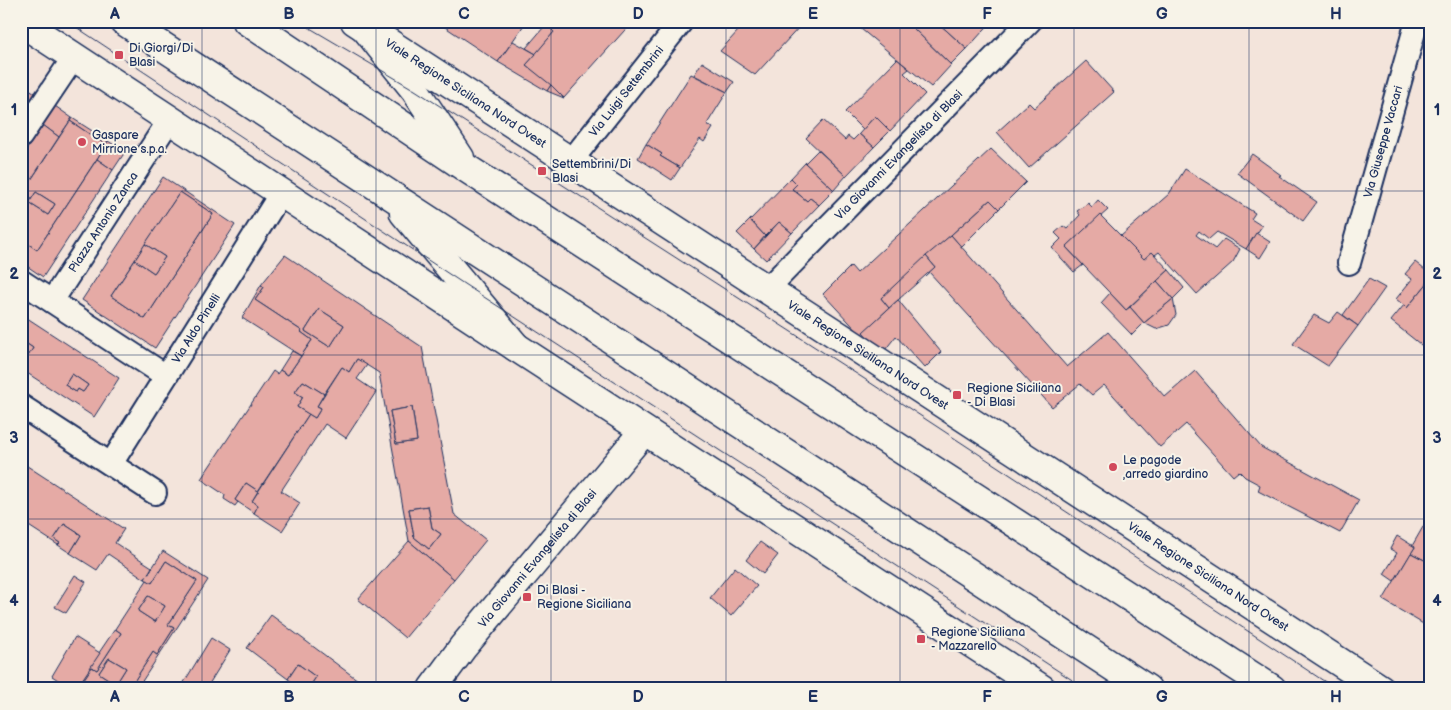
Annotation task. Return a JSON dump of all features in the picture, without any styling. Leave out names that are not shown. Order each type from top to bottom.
[{"type":"main road","points":[[124,21],[1147,689]]},
{"type":"main road","points":[[247,21],[466,168],[1272,689]]},
{"type":"main road","points":[[21,22],[516,348],[1042,689]]},
{"type":"main road","points":[[361,25],[415,90],[466,168]]},
{"type":"main road","name":"Viale Regione Siciliana Nord Ovest","points":[[361,25],[1381,689]]},
{"type":"main road","points":[[384,190],[516,348]]},
{"type":"main road","name":"Via Giovanni Evangelista di Blasi","points":[[432,689],[644,431]]},
{"type":"street","name":"Via Luigi Settembrini","points":[[571,161],[682,21]]},
{"type":"street","name":"Via Giovanni Evangelista di Blasi","points":[[767,289],[1030,21]]},
{"type":"street","name":"Via Giuseppe Vaccari","points":[[1349,263],[1416,21]]},
{"type":"street","points":[[21,136],[74,57]]},
{"type":"street","name":"Piazza Antonio Zanca","points":[[52,301],[170,119]]},
{"type":"street","name":"Via Aldo Pinelli","points":[[111,464],[281,193]]},
{"type":"street","points":[[21,281],[166,376]]},
{"type":"street","points":[[21,406],[155,493]]},
{"type":"building","points":[[436,21],[525,21],[526,22],[498,62]]},
{"type":"building","points":[[549,21],[559,21],[551,29],[554,32],[536,54],[526,48]]},
{"type":"building","points":[[559,21],[633,21],[564,98],[526,65],[554,32],[551,29]]},
{"type":"building","points":[[747,21],[800,21],[803,23],[755,75],[720,51]]},
{"type":"building","points":[[858,21],[915,21],[911,26],[951,65],[931,87],[855,24]]},
{"type":"building","points":[[915,21],[936,21],[967,49],[951,65],[911,26]]},
{"type":"building","points":[[936,21],[992,21],[967,49]]},
{"type":"building","points":[[513,41],[536,54],[526,65],[551,85],[547,91],[498,62]]},
{"type":"building","points":[[897,59],[909,69],[904,73],[925,94],[890,131],[875,116],[863,130],[845,112]]},
{"type":"building","points":[[1086,61],[1114,92],[1029,168],[997,132],[1029,103],[1034,108]]},
{"type":"building","points":[[702,62],[734,82],[727,92],[694,75]]},
{"type":"building","points":[[691,74],[727,92],[707,124],[713,128],[704,142],[700,139],[680,168],[660,156],[662,154],[646,144]]},
{"type":"building","points":[[21,84],[37,94],[21,118]]},
{"type":"building","points":[[551,85],[564,98],[547,91]]},
{"type":"building","points":[[55,106],[72,118],[59,137],[43,125]]},
{"type":"building","points":[[875,116],[890,131],[874,147],[859,134]]},
{"type":"building","points":[[72,118],[108,141],[106,145],[70,121]]},
{"type":"building","points":[[823,120],[845,140],[848,136],[853,140],[859,134],[874,147],[846,176],[806,138]]},
{"type":"building","points":[[70,121],[106,145],[37,250],[21,239],[21,195]],"holes":[[[36,192],[55,204],[48,215],[29,203]]]},
{"type":"building","points":[[43,125],[59,137],[21,195],[21,158]]},
{"type":"building","points":[[108,141],[125,152],[113,170],[97,159]]},
{"type":"building","points":[[646,144],[662,154],[660,156],[680,168],[672,180],[638,158]]},
{"type":"building","points":[[991,149],[1026,182],[999,209],[990,200],[881,298],[889,308],[861,335],[823,294],[851,266],[857,273]]},
{"type":"building","points":[[818,150],[846,176],[834,190],[805,163]]},
{"type":"building","points":[[1252,154],[1281,175],[1279,176],[1317,202],[1303,221],[1237,173]]},
{"type":"building","points":[[97,159],[113,170],[43,277],[21,262],[21,239],[37,250]]},
{"type":"building","points":[[805,163],[834,190],[819,205],[810,198],[807,201],[792,189],[797,184],[791,178]]},
{"type":"building","points":[[1185,169],[1255,213],[1251,219],[1262,226],[1246,249],[1217,232],[1209,239],[1199,231],[1196,235],[1215,249],[1224,239],[1240,249],[1233,262],[1197,294],[1159,252],[1155,255],[1152,252],[1144,259],[1121,236],[1169,194]]},
{"type":"building","points":[[163,177],[235,225],[155,348],[82,300]],"holes":[[[180,192],[213,214],[145,319],[111,296]]]},
{"type":"building","points":[[791,178],[797,184],[792,189],[807,201],[810,198],[819,205],[792,233],[779,222],[765,236],[750,220]]},
{"type":"building","points":[[36,192],[55,204],[48,215],[29,203]]},
{"type":"building","points":[[180,192],[213,214],[145,319],[111,296],[135,260],[154,273],[165,257],[145,244]]},
{"type":"building","points":[[990,200],[999,209],[961,247],[951,235]]},
{"type":"building","points":[[1098,200],[1108,210],[1066,247],[1083,265],[1074,272],[1052,248],[1061,239],[1055,233],[1063,226],[1067,229],[1080,215],[1077,211],[1088,203],[1092,207]]},
{"type":"building","points":[[1100,215],[1144,259],[1152,252],[1169,270],[1126,310],[1066,247]]},
{"type":"building","points":[[750,220],[765,236],[754,249],[737,233]]},
{"type":"building","points":[[779,222],[792,233],[766,260],[754,249]]},
{"type":"building","points":[[1256,233],[1270,242],[1260,258],[1246,249]]},
{"type":"building","points":[[951,235],[1067,367],[1108,332],[1165,397],[1195,371],[1261,447],[1359,500],[1340,533],[1258,491],[1260,485],[1245,477],[1239,471],[1233,476],[1186,424],[1160,447],[1104,385],[1092,395],[1080,384],[1052,407],[929,272],[935,267],[926,256]]},
{"type":"building","points":[[145,244],[165,257],[154,273],[135,260]]},
{"type":"building","points":[[285,255],[422,347],[454,514],[486,540],[454,579],[409,541],[379,373],[357,359],[349,372],[342,367],[324,394],[303,381],[295,392],[303,397],[297,407],[309,414],[258,491],[246,483],[235,500],[238,502],[235,506],[224,499],[225,495],[201,479],[273,371],[277,374],[280,370],[288,375],[312,340],[302,331],[255,300],[264,287],[261,285]],"holes":[[[319,309],[344,325],[330,347],[305,331]],[[412,407],[417,441],[396,444],[390,411]],[[428,506],[432,528],[441,534],[429,549],[414,537],[409,509]]]},
{"type":"building","points":[[926,256],[935,267],[889,308],[881,298]]},
{"type":"building","points":[[1415,262],[1430,274],[1430,280],[1407,308],[1396,299],[1412,279],[1405,274]]},
{"type":"building","points":[[1169,270],[1184,288],[1173,299],[1157,281]]},
{"type":"building","points":[[1369,279],[1385,288],[1358,326],[1343,315]]},
{"type":"building","points":[[1430,280],[1430,352],[1391,321],[1404,305],[1407,308]]},
{"type":"building","points":[[1157,281],[1173,299],[1144,323],[1130,307]]},
{"type":"building","points":[[261,285],[264,287],[255,300],[302,331],[312,340],[301,356],[242,318]]},
{"type":"building","points":[[1110,293],[1126,310],[1130,307],[1144,323],[1132,335],[1101,303]]},
{"type":"building","points":[[1173,299],[1176,315],[1169,325],[1156,329],[1144,323]]},
{"type":"building","points":[[898,300],[941,352],[925,368],[896,336],[885,350],[876,347],[863,332]]},
{"type":"building","points":[[319,309],[344,325],[330,347],[305,331]]},
{"type":"building","points":[[1338,312],[1358,326],[1328,366],[1293,344],[1314,315],[1329,323]]},
{"type":"building","points":[[21,314],[119,378],[94,417],[21,369],[21,353],[28,356],[33,348],[21,340]],"holes":[[[72,374],[88,385],[83,392],[78,389],[76,392],[65,385]]]},
{"type":"building","points":[[21,340],[33,348],[28,356],[21,353]]},
{"type":"building","points":[[292,351],[301,356],[288,375],[280,370]]},
{"type":"building","points":[[357,359],[367,365],[357,379],[376,392],[346,438],[325,424],[281,491],[300,503],[282,531],[254,513],[258,505],[252,501],[309,414],[315,418],[321,408],[317,406],[342,367],[349,372]]},
{"type":"building","points":[[72,374],[88,385],[83,392],[78,389],[76,392],[65,385]]},
{"type":"building","points":[[303,381],[324,394],[317,406],[321,408],[315,418],[297,407],[303,397],[295,392]]},
{"type":"building","points":[[412,407],[417,441],[396,444],[390,411]]},
{"type":"building","points":[[21,462],[124,529],[115,543],[152,567],[145,579],[108,554],[97,570],[70,553],[81,535],[64,524],[54,539],[60,543],[58,545],[21,521]]},
{"type":"building","points":[[246,483],[258,491],[252,501],[258,505],[254,513],[235,500]]},
{"type":"building","points":[[428,506],[432,528],[441,534],[429,549],[414,537],[409,509]]},
{"type":"building","points":[[1427,520],[1430,522],[1430,563],[1411,553],[1415,547],[1412,546]]},
{"type":"building","points":[[64,524],[81,535],[70,553],[58,545],[60,543],[54,539]]},
{"type":"building","points":[[1397,536],[1415,547],[1394,581],[1384,574],[1397,553],[1390,549]]},
{"type":"building","points":[[409,541],[454,579],[405,638],[358,599]]},
{"type":"building","points":[[760,542],[778,555],[763,574],[746,560]]},
{"type":"building","points":[[163,551],[208,580],[137,689],[129,689],[153,652],[157,655],[174,628],[168,625],[197,581],[166,561],[152,583],[145,579]]},
{"type":"building","points":[[1411,553],[1430,563],[1430,628],[1383,600]]},
{"type":"building","points":[[166,561],[197,581],[168,625],[174,628],[157,655],[153,652],[129,689],[76,689],[92,667],[97,670],[121,633],[115,629],[147,580],[152,583]],"holes":[[[148,596],[165,606],[155,622],[138,611]],[[109,658],[126,668],[116,684],[99,673]]]},
{"type":"building","points":[[735,567],[757,586],[731,616],[710,598]]},
{"type":"building","points":[[75,575],[86,582],[66,613],[55,607]]},
{"type":"building","points":[[148,596],[165,606],[155,622],[138,611]]},
{"type":"building","points":[[271,615],[370,689],[308,689],[316,677],[298,664],[288,679],[247,648]]},
{"type":"building","points":[[115,629],[121,633],[97,670],[92,667],[84,679],[82,678]]},
{"type":"building","points":[[75,637],[100,653],[76,689],[72,689],[52,676]]},
{"type":"building","points":[[211,638],[230,650],[206,689],[180,689]]},
{"type":"building","points":[[109,658],[126,668],[116,684],[99,673]]},
{"type":"building","points":[[298,664],[316,677],[308,689],[302,689],[288,679]]},
{"type":"tram line","points":[[67,21],[464,284],[1086,689]]},
{"type":"tram line","points":[[298,21],[415,90],[863,378],[1336,689]]},
{"type":"place","name":"Di Giorgi/Di Blasi","points":[[119,55]]},
{"type":"place","name":"Gaspare Mirrione s.p.a.","points":[[82,142]]},
{"type":"place","name":"Settembrini/Di Blasi","points":[[542,171]]},
{"type":"place","name":"Regione Siciliana - Di Blasi","points":[[957,395]]},
{"type":"place","name":"Le pagode ,arredo giardino","points":[[1113,467]]},
{"type":"place","name":"Di Blasi - Regione Siciliana","points":[[527,597]]},
{"type":"place","name":"Regione Siciliana - Mazzarello","points":[[921,639]]}]
